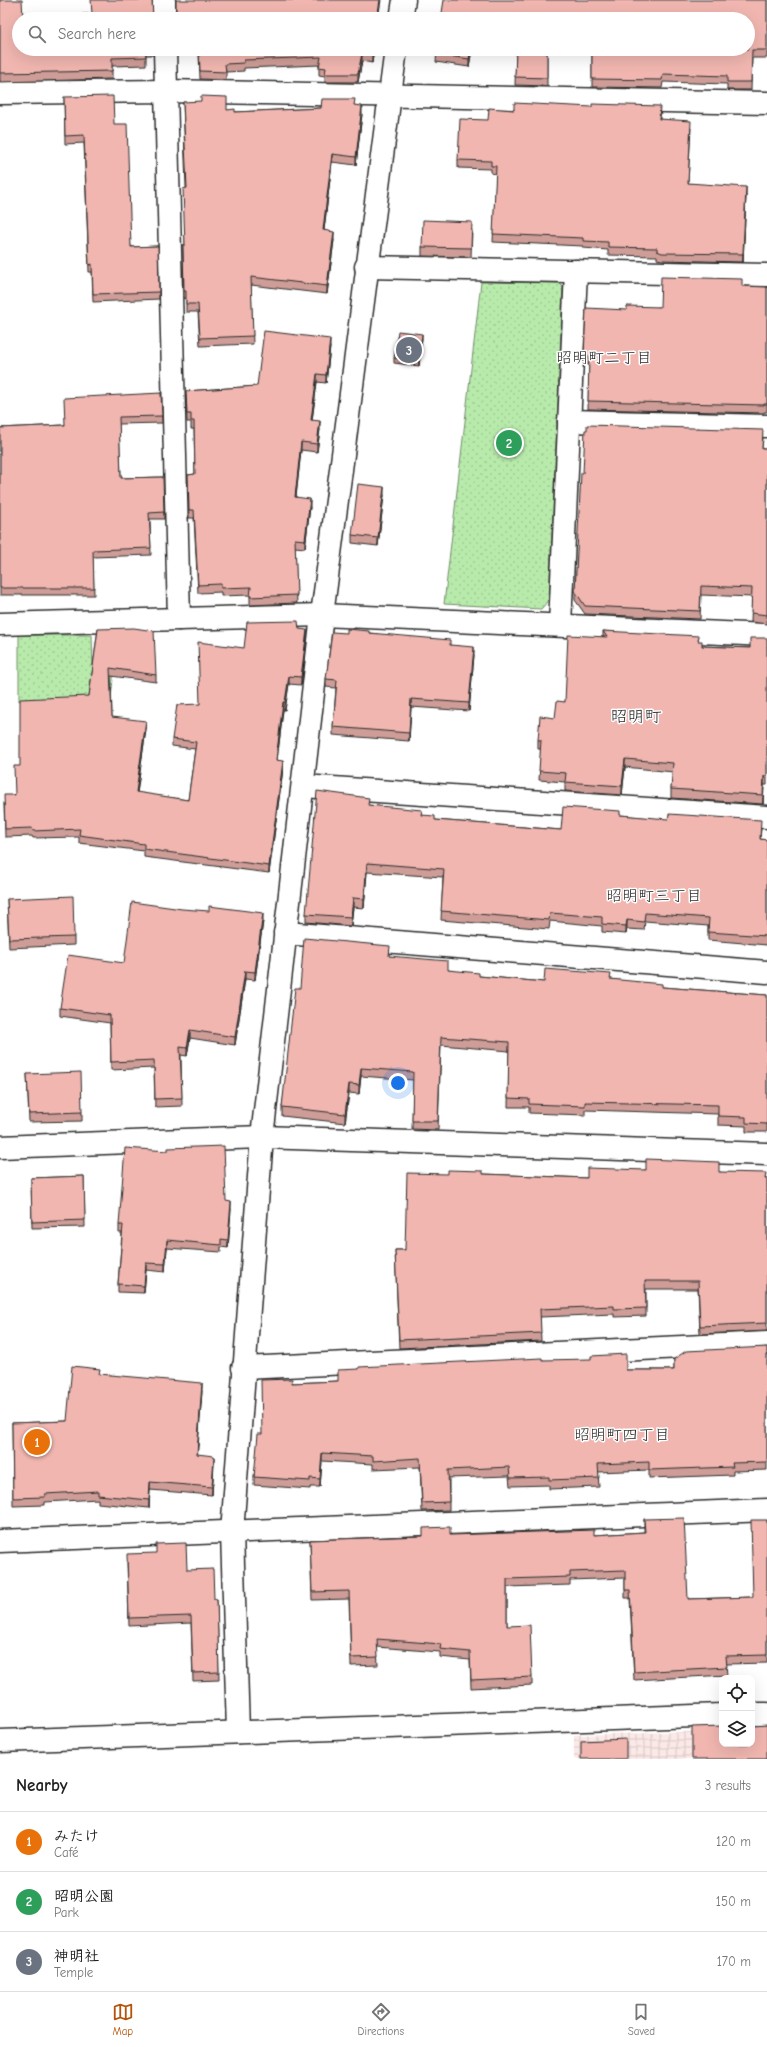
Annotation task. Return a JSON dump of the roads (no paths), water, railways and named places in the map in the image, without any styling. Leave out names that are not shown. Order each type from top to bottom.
[{"type":"street","points":[[164,0],[164,12]]},
{"type":"street","points":[[402,12],[404,0]]},
{"type":"street","points":[[165,56],[179,619]]},
{"type":"street","points":[[238,1732],[232,1532],[262,1137],[322,615],[388,96],[395,56]]},
{"type":"street","points":[[0,93],[166,91],[767,103]]},
{"type":"street","points":[[366,267],[767,275]]},
{"type":"street","points":[[560,625],[576,271]]},
{"type":"street","points":[[569,421],[767,426]]},
{"type":"street","points":[[0,624],[322,615],[767,635]]},
{"type":"street","points":[[303,786],[767,817]]},
{"type":"street","points":[[285,933],[767,972]]},
{"type":"street","points":[[0,1147],[262,1137],[767,1154]]},
{"type":"street","points":[[244,1368],[767,1343]]},
{"type":"street","points":[[0,1541],[767,1510]]},
{"type":"street","points":[[755,1714],[767,1714]]},
{"type":"street","points":[[0,1741],[719,1715]]},
{"type":"place","name":"神明社","points":[[409,350]]},
{"type":"place","name":"昭明公園","points":[[509,443]]},
{"type":"place","name":"みたけ","points":[[37,1442]]},
{"type":"district","name":"昭明町二丁目","points":[[604,358]]},
{"type":"district","name":"昭明町","points":[[636,716]]},
{"type":"district","name":"昭明町三丁目","points":[[654,896]]},
{"type":"district","name":"昭明町四丁目","points":[[622,1435]]}]
